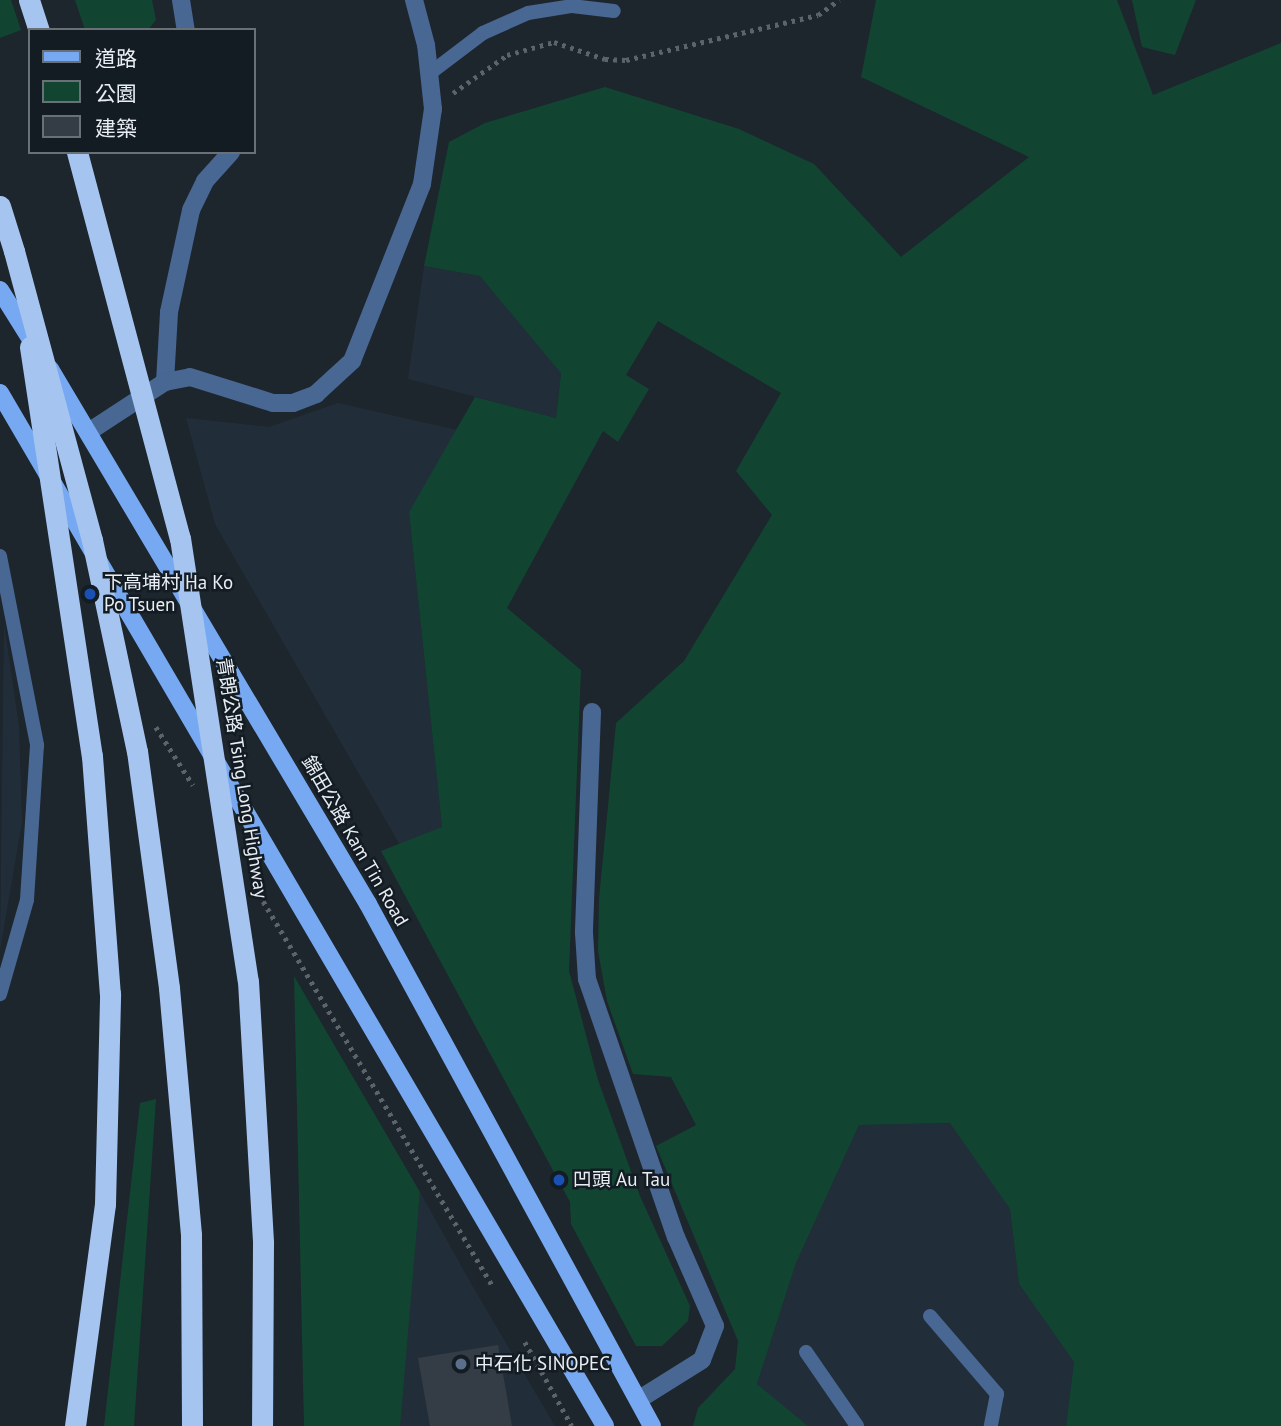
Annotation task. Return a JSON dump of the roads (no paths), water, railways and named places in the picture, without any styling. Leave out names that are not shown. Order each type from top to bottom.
[{"type":"highway","points":[[29,0],[39,28]]},
{"type":"highway","name":"青朗公路 Tsing Long Highway","points":[[78,154],[180,538],[248,981],[263,1243],[262,1426]]},
{"type":"highway","points":[[0,206],[92,540],[137,751],[169,988],[191,1234],[192,1426]]},
{"type":"highway","points":[[14,251],[92,756],[110,994],[105,1204],[75,1426]]},
{"type":"main road","name":"錦田公路 Kam Tin Road","points":[[0,289],[90,431],[368,904],[652,1426]]},
{"type":"main road","points":[[0,393],[6,416],[605,1426]]},
{"type":"street","points":[[181,0],[186,28]]},
{"type":"street","points":[[90,431],[165,382],[190,377],[273,403],[293,403],[333,381],[369,329],[422,184],[433,109],[414,0]]},
{"type":"street","points":[[165,382],[169,312],[191,210],[205,181],[229,154]]},
{"type":"street","points":[[593,712],[584,933],[587,979],[671,1225],[715,1326],[702,1360],[638,1400]]},
{"type":"lane","points":[[429,74],[483,33],[528,13],[572,6],[614,11]]},
{"type":"lane","points":[[0,556],[37,745],[27,900],[0,994]]},
{"type":"lane","points":[[930,1316],[997,1394],[991,1426]]},
{"type":"lane","points":[[806,1352],[857,1426]]},
{"type":"place","name":"下高埔村 Ha Ko Po Tsuen","points":[[90,594]]},
{"type":"place","name":"凹頭 Au Tau","points":[[559,1180]]},
{"type":"place","name":"中石化 SINOPEC","points":[[461,1364]]}]
